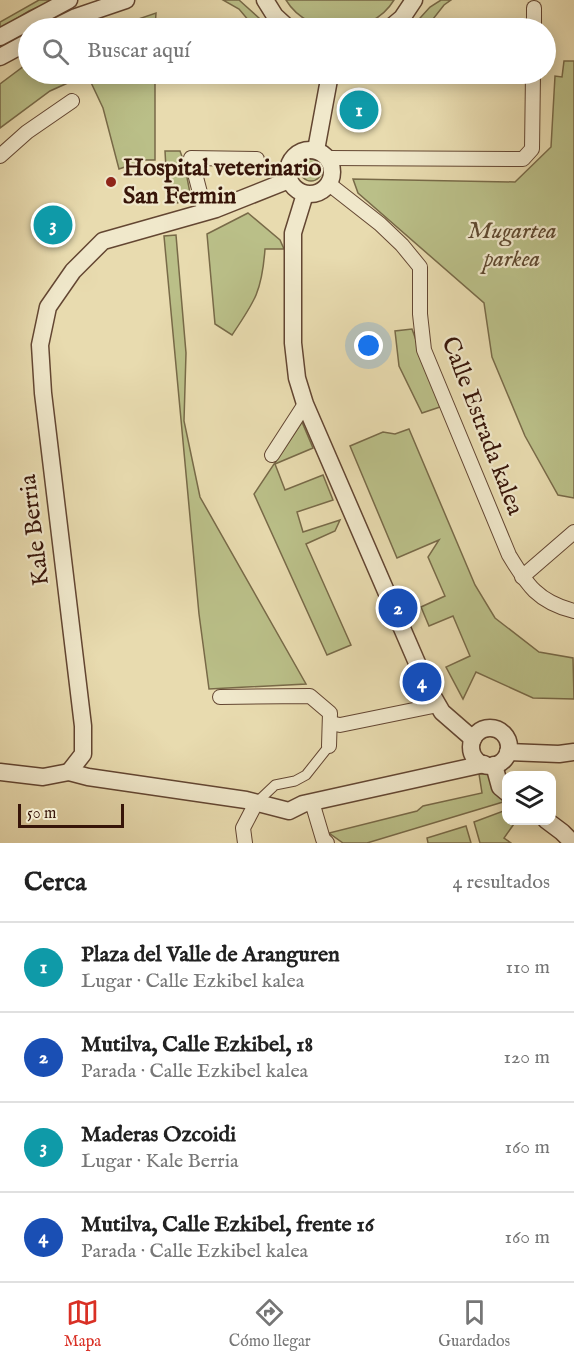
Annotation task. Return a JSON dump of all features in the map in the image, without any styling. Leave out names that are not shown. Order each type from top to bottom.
[{"type":"street","points":[[35,18],[69,0]]},
{"type":"street","points":[[74,18],[126,0]]},
{"type":"street","points":[[265,0],[277,18]]},
{"type":"street","points":[[402,18],[414,0]]},
{"type":"street","points":[[534,8],[534,18]]},
{"type":"street","points":[[0,37],[18,27]]},
{"type":"street","points":[[0,57],[18,47]]},
{"type":"street","points":[[329,84],[322,154],[332,173],[329,184],[318,193],[305,194],[292,187],[288,166],[296,155],[309,150],[322,154],[523,159],[532,149],[533,84]]},
{"type":"street","points":[[0,156],[27,132],[72,101]]},
{"type":"street","points":[[205,212],[191,158],[257,159]]},
{"type":"street","name":"Kale Berria","points":[[69,772],[83,754],[83,726],[43,393],[40,345],[48,307],[73,271],[103,241],[205,212],[289,180]]},
{"type":"street","name":"Calle Estrada kalea","points":[[329,184],[380,224],[402,245],[420,267],[420,314],[424,350],[509,555],[524,579],[539,596],[574,611]]},
{"type":"street","points":[[305,194],[293,233],[293,343],[297,378],[305,404],[427,686],[442,712],[473,739]]},
{"type":"street","points":[[272,454],[305,404]]},
{"type":"street","points":[[524,579],[574,532]]},
{"type":"street","points":[[524,579],[574,542]]},
{"type":"street","points":[[220,697],[310,696],[330,713],[329,746],[306,776],[275,784],[256,803],[243,828],[245,843]]},
{"type":"street","points":[[330,723],[340,725],[438,705]]},
{"type":"street","points":[[0,772],[43,777],[69,772],[88,777],[256,803],[289,811],[312,802],[489,765],[503,761],[508,752],[508,740],[499,730],[487,728],[481,730],[473,739],[472,751],[478,762],[489,765],[502,788]]},
{"type":"street","points":[[508,752],[574,752]]},
{"type":"street","points":[[312,802],[323,839],[327,843]]},
{"type":"street","points":[[553,825],[573,843]]},
{"type":"green space","points":[[39,0],[54,0],[29,11],[0,29],[0,22]]},
{"type":"green space","points":[[223,0],[239,0],[259,18],[247,18],[239,9]]},
{"type":"green space","points":[[286,0],[394,0],[375,18],[305,18]]},
{"type":"green space","points":[[441,0],[451,0],[434,18],[420,18],[430,7]]},
{"type":"green space","points":[[156,13],[156,18],[141,18]]},
{"type":"green space","name":"Mugartea parkea","points":[[564,61],[574,61],[574,498],[558,495],[525,436],[492,357],[484,303],[358,193],[353,179],[515,182],[551,147],[555,84],[556,76],[562,77]]},
{"type":"green space","points":[[18,70],[18,84],[66,84],[50,91],[0,128],[0,84]]},
{"type":"green space","points":[[92,84],[155,84],[155,160],[145,160],[119,169],[103,108]]},
{"type":"green space","points":[[165,151],[180,151],[191,198],[177,203],[166,169]]},
{"type":"green space","points":[[311,159],[319,162],[322,170],[319,178],[311,181],[303,178],[300,170],[303,162]]},
{"type":"green space","points":[[248,213],[280,240],[284,249],[265,249],[262,275],[256,295],[232,335],[215,324],[207,234]]},
{"type":"green space","points":[[176,235],[186,353],[184,421],[200,497],[306,684],[209,689],[199,614],[164,236]]},
{"type":"green space","points":[[412,329],[440,407],[422,413],[399,366],[395,331]]},
{"type":"green space","points":[[302,422],[313,448],[275,464],[285,490],[323,475],[333,500],[297,512],[303,532],[340,520],[335,531],[306,544],[351,645],[327,655],[254,494]]},
{"type":"green space","points":[[409,429],[475,585],[495,618],[539,652],[573,658],[574,699],[533,698],[476,672],[463,699],[446,667],[470,656],[453,616],[429,626],[421,607],[445,596],[428,557],[439,540],[397,558],[350,446],[383,432],[395,434]]},
{"type":"green space","points":[[489,773],[502,802],[367,843],[343,843],[329,833],[417,811],[423,806],[482,793],[479,774]]},
{"type":"green space","points":[[502,812],[502,825],[513,825],[504,838],[511,843],[480,843],[474,822]]},
{"type":"green space","points":[[466,826],[471,843],[428,843],[427,838]]},
{"type":"place","name":"Plaza del Valle de Aranguren","points":[[359,110]]},
{"type":"place","name":"Hospital veterinario San Fermin","points":[[111,182]]},
{"type":"place","name":"Maderas Ozcoidi","points":[[53,225]]},
{"type":"place","name":"Mutilva, Calle Ezkibel, 18","points":[[398,608]]},
{"type":"place","name":"Mutilva, Calle Ezkibel, frente 16","points":[[422,682]]}]
